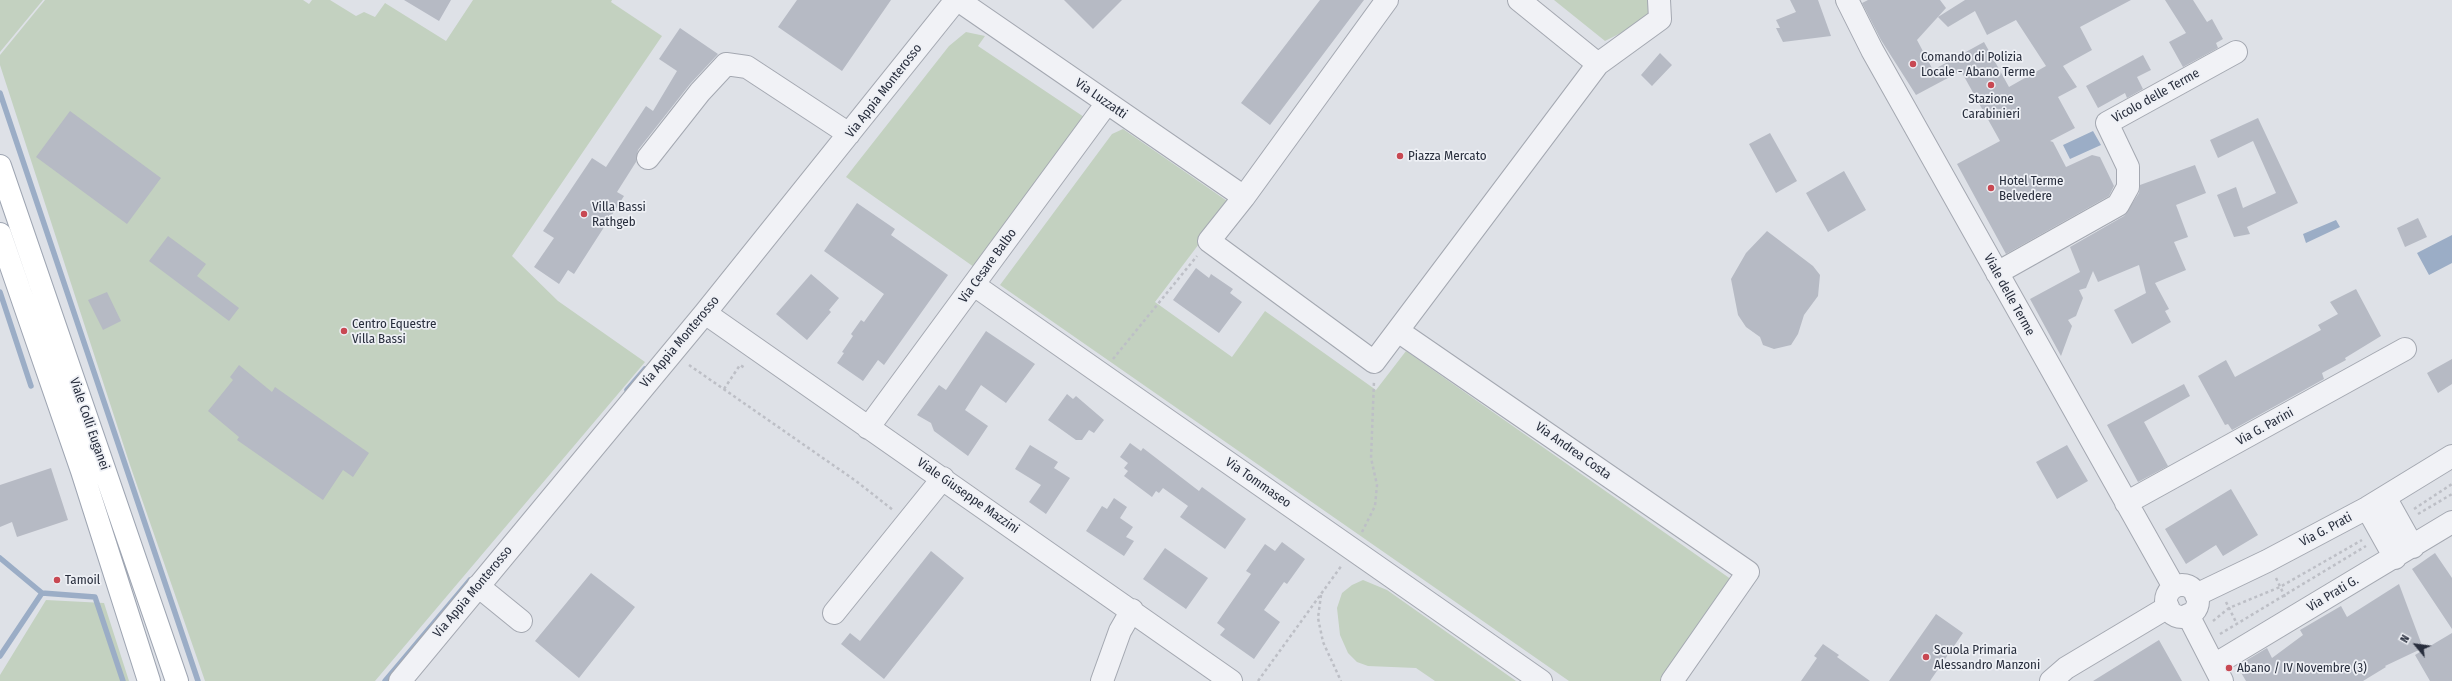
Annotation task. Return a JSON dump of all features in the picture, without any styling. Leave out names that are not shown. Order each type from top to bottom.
[{"type":"main road","name":"Viale Colli Euganei","points":[[0,166],[177,681]]},
{"type":"main road","name":"Viale Colli Euganei","points":[[0,234],[82,471],[149,681]]},
{"type":"street","name":"Via Luzzatti","points":[[957,0],[1244,197]]},
{"type":"street","name":"Via Appia Monterosso","points":[[400,681],[705,313],[844,131],[957,0]]},
{"type":"street","points":[[1387,0],[1244,197],[1209,242],[1374,362],[1598,64],[1660,19],[1659,0]]},
{"type":"street","points":[[1518,0],[1598,64]]},
{"type":"street","name":"Viale delle Terme","points":[[1847,0],[1872,50],[2126,504],[2171,597]]},
{"type":"street","name":"Vicolo delle Terme","points":[[1997,273],[2118,205],[2128,187],[2128,167],[2107,123],[2236,52]]},
{"type":"street","points":[[648,158],[700,92],[726,64],[747,67],[844,131]]},
{"type":"street","name":"Via Cesare Balbo","points":[[868,428],[1106,103]]},
{"type":"street","name":"Via Tommaseo","points":[[974,285],[1541,681]]},
{"type":"street","name":"Viale Giuseppe Mazzini","points":[[705,313],[868,428],[943,478],[1132,610],[1231,681]]},
{"type":"street","name":"Via Andrea Costa","points":[[1398,331],[1748,572],[1672,681]]},
{"type":"street","name":"Via G. Parini","points":[[2126,504],[2404,349]]},
{"type":"street","name":"Via G. Prati","points":[[2196,595],[2267,561],[2376,503],[2452,456]]},
{"type":"street","points":[[834,613],[943,478]]},
{"type":"street","points":[[2376,503],[2404,552]]},
{"type":"street","name":"Via Prati G.","points":[[2215,667],[2452,522]]},
{"type":"street","points":[[478,586],[521,621]]},
{"type":"street","points":[[2051,681],[2066,668],[2187,586],[2196,595],[2197,604],[2188,615],[2176,616],[2171,597]]},
{"type":"street","points":[[1102,681],[1120,631],[1132,610]]},
{"type":"street","points":[[2188,615],[2215,667]]},
{"type":"path","points":[[1102,374],[1209,242]]},
{"type":"path","points":[[683,365],[691,365],[856,481],[896,512]]},
{"type":"path","points":[[724,388],[740,365],[745,368]]},
{"type":"path","points":[[2215,667],[2222,648],[2216,637],[2285,596],[2452,484]]},
{"type":"path","points":[[2212,628],[2213,621],[2229,608],[2280,586],[2452,494]]},
{"type":"path","points":[[2267,561],[2295,617]]},
{"type":"path","points":[[1321,594],[1318,618],[1323,642],[1341,681]]},
{"type":"green space","points":[[0,0],[43,0],[0,52]]},
{"type":"green space","name":"Centro Equestre Villa Bassi","points":[[45,0],[303,0],[309,4],[312,0],[330,0],[356,16],[364,12],[375,17],[385,3],[446,41],[473,0],[612,0],[611,2],[662,36],[512,256],[558,301],[645,362],[375,681],[205,681],[130,465],[0,65],[0,55]]},
{"type":"green space","points":[[1554,0],[1655,0],[1655,16],[1605,41]]},
{"type":"green space","points":[[966,32],[985,36],[978,46],[1084,117],[974,267],[846,177],[949,46]]},
{"type":"green space","points":[[1123,129],[1230,203],[1155,302],[1232,357],[1265,311],[1376,390],[1406,351],[1735,582],[1665,681],[1569,681],[1000,285],[1112,134]]},
{"type":"green space","points":[[1363,580],[1387,590],[1516,681],[1435,681],[1416,668],[1368,666],[1357,662],[1348,653],[1340,635],[1337,608],[1342,593],[1352,585]]},
{"type":"green space","points":[[46,600],[104,603],[129,681],[0,681],[0,675]]},
{"type":"water","points":[[2093,131],[2101,145],[2070,159],[2063,145]]},
{"type":"water","points":[[2336,220],[2340,227],[2306,243],[2303,234]]},
{"type":"water","points":[[2452,235],[2452,263],[2429,275],[2417,253]]},
{"type":"building","points":[[404,0],[451,0],[439,21]]},
{"type":"building","points":[[797,0],[891,0],[842,71],[778,27]]},
{"type":"building","points":[[1064,0],[1122,0],[1093,29]]},
{"type":"building","points":[[1320,0],[1364,0],[1270,125],[1241,103]]},
{"type":"building","points":[[1790,0],[1818,0],[1831,36],[1783,42],[1776,28],[1780,28],[1776,20],[1796,12]]},
{"type":"building","points":[[1868,0],[1940,0],[1946,8],[1917,40],[1933,70],[1984,42],[2009,87],[2046,66],[2016,20],[1987,35],[1975,11],[1948,27],[1938,17],[1965,0],[2131,0],[2080,27],[2092,50],[2063,66],[2077,87],[2058,97],[2075,128],[2050,141],[2053,142],[2066,167],[2092,155],[2100,157],[2114,186],[2109,196],[2006,254],[1957,164],[2000,141],[1961,71],[1916,95],[1881,40],[1862,3]]},
{"type":"building","points":[[2165,0],[2193,0],[2207,22],[2212,19],[2223,39],[2216,43],[2218,48],[2183,67],[2169,42],[2186,33]]},
{"type":"building","points":[[680,28],[718,54],[690,84],[638,150],[636,162],[617,192],[624,196],[574,274],[568,270],[559,284],[534,267],[554,238],[543,231],[592,158],[606,167],[646,106],[653,111],[677,71],[659,59]]},
{"type":"building","points":[[1660,53],[1672,65],[1652,86],[1641,75]]},
{"type":"building","points":[[2143,55],[2151,70],[2137,77],[2143,89],[2127,98],[2125,93],[2098,108],[2086,86]]},
{"type":"building","points":[[70,111],[161,178],[127,224],[36,157]]},
{"type":"building","points":[[2258,118],[2298,203],[2247,227],[2250,234],[2234,237],[2217,195],[2236,187],[2243,208],[2276,193],[2253,141],[2218,158],[2210,140]]},
{"type":"building","points":[[1770,133],[1797,181],[1776,193],[1749,144]]},
{"type":"building","points":[[2195,165],[2206,193],[2176,205],[2188,237],[2174,242],[2186,270],[2155,283],[2169,309],[2165,311],[2171,322],[2132,344],[2114,310],[2146,293],[2139,265],[2098,282],[2093,271],[2086,288],[2079,290],[2083,298],[2076,316],[2068,320],[2072,326],[2061,356],[2030,299],[2080,272],[2070,247],[2124,216],[2139,193],[2140,185]]},
{"type":"building","points":[[1844,171],[1866,210],[1828,232],[1806,193]]},
{"type":"building","points":[[857,203],[895,229],[891,235],[948,275],[884,365],[878,360],[863,381],[837,363],[844,353],[842,352],[853,336],[851,334],[861,320],[864,322],[884,294],[824,251]]},
{"type":"building","points":[[2418,218],[2427,237],[2405,247],[2397,228]]},
{"type":"building","points":[[1767,231],[1813,266],[1820,275],[1818,296],[1804,315],[1798,334],[1791,345],[1774,349],[1763,345],[1760,337],[1746,327],[1738,315],[1731,279],[1746,253]]},
{"type":"building","points":[[168,236],[206,264],[197,276],[239,308],[229,321],[149,261]]},
{"type":"building","points":[[1196,268],[1209,278],[1211,274],[1233,289],[1230,293],[1242,302],[1219,333],[1173,300]]},
{"type":"building","points":[[811,274],[839,298],[829,310],[831,312],[807,340],[776,314]]},
{"type":"building","points":[[2356,289],[2381,336],[2345,358],[2346,360],[2322,373],[2324,379],[2232,430],[2228,424],[2225,425],[2198,376],[2226,360],[2235,377],[2321,330],[2318,325],[2338,314],[2330,302]]},
{"type":"building","points":[[107,292],[121,321],[103,330],[88,300]]},
{"type":"building","points":[[986,331],[1035,364],[1006,403],[981,385],[965,410],[988,426],[968,456],[934,431],[931,423],[917,415],[939,385],[946,390]]},
{"type":"building","points":[[2452,359],[2452,384],[2438,393],[2427,373]]},
{"type":"building","points":[[239,365],[272,392],[275,387],[369,453],[353,477],[343,470],[323,500],[237,440],[239,437],[208,411],[233,380],[230,377]]},
{"type":"building","points":[[2184,384],[2190,396],[2144,422],[2168,466],[2138,482],[2107,425]]},
{"type":"building","points":[[1067,394],[1073,399],[1076,396],[1104,420],[1094,433],[1089,430],[1082,440],[1076,440],[1048,420]]},
{"type":"building","points":[[1130,443],[1141,451],[1143,448],[1199,491],[1202,487],[1246,519],[1225,549],[1180,517],[1188,506],[1163,488],[1159,493],[1156,491],[1152,497],[1124,476],[1128,471],[1124,468],[1128,463],[1120,457]]},
{"type":"building","points":[[1030,445],[1058,462],[1054,468],[1070,478],[1046,514],[1029,502],[1041,485],[1015,469]]},
{"type":"building","points":[[2067,445],[2088,481],[2057,499],[2036,462]]},
{"type":"building","points":[[51,468],[68,520],[17,537],[12,522],[0,527],[0,485]]},
{"type":"building","points":[[2231,489],[2258,535],[2223,556],[2216,545],[2186,564],[2165,529]]},
{"type":"building","points":[[1114,498],[1127,507],[1120,518],[1133,527],[1126,537],[1134,541],[1124,556],[1086,531],[1102,506],[1107,509]]},
{"type":"building","points":[[1282,542],[1305,559],[1287,584],[1284,582],[1264,610],[1280,622],[1254,659],[1220,635],[1225,629],[1217,623],[1251,574],[1246,571],[1265,544],[1275,551]]},
{"type":"building","points":[[1165,548],[1208,578],[1186,609],[1143,579]]},
{"type":"building","points":[[931,551],[964,578],[884,679],[841,644],[850,633],[860,641]]},
{"type":"building","points":[[2435,553],[2452,578],[2452,629],[2412,569]]},
{"type":"building","points":[[591,573],[635,607],[579,678],[535,641]]},
{"type":"building","points":[[2399,584],[2423,648],[2385,666],[2386,667],[2363,681],[2246,681],[2237,666],[2267,648],[2272,658],[2303,635],[2300,630],[2341,606],[2347,617]]},
{"type":"building","name":"Scuola Primaria Alessandro Manzoni","points":[[1936,614],[1963,633],[1930,681],[1889,681]]},
{"type":"building","points":[[2452,633],[2452,681],[2430,681],[2415,655]]},
{"type":"building","points":[[2159,640],[2182,681],[2093,681]]},
{"type":"building","points":[[1823,644],[1839,655],[1837,657],[1870,681],[1801,681],[1817,658],[1814,656]]},
{"type":"waterway","points":[[0,93],[198,681]]},
{"type":"waterway","points":[[0,292],[31,386]]},
{"type":"waterway","points":[[627,390],[645,369]]},
{"type":"waterway","points":[[0,558],[42,593]]},
{"type":"waterway","points":[[385,681],[470,580]]},
{"type":"waterway","points":[[0,656],[42,593],[95,597],[123,681]]},
{"type":"place","name":"Comando di Polizia Locale - Abano Terme","points":[[1913,64]]},
{"type":"place","name":"Stazione Carabinieri","points":[[1991,85]]},
{"type":"place","name":"Piazza Mercato","points":[[1400,156]]},
{"type":"place","name":"Hotel Terme Belvedere","points":[[1991,188]]},
{"type":"place","name":"Villa Bassi Rathgeb","points":[[584,214]]},
{"type":"place","name":"Centro Equestre Villa Bassi","points":[[344,331]]},
{"type":"place","name":"Tamoil","points":[[57,580]]},
{"type":"place","name":"Scuola Primaria Alessandro Manzoni","points":[[1926,657]]},
{"type":"place","name":"Abano / IV Novembre (3)","points":[[2229,668]]}]
